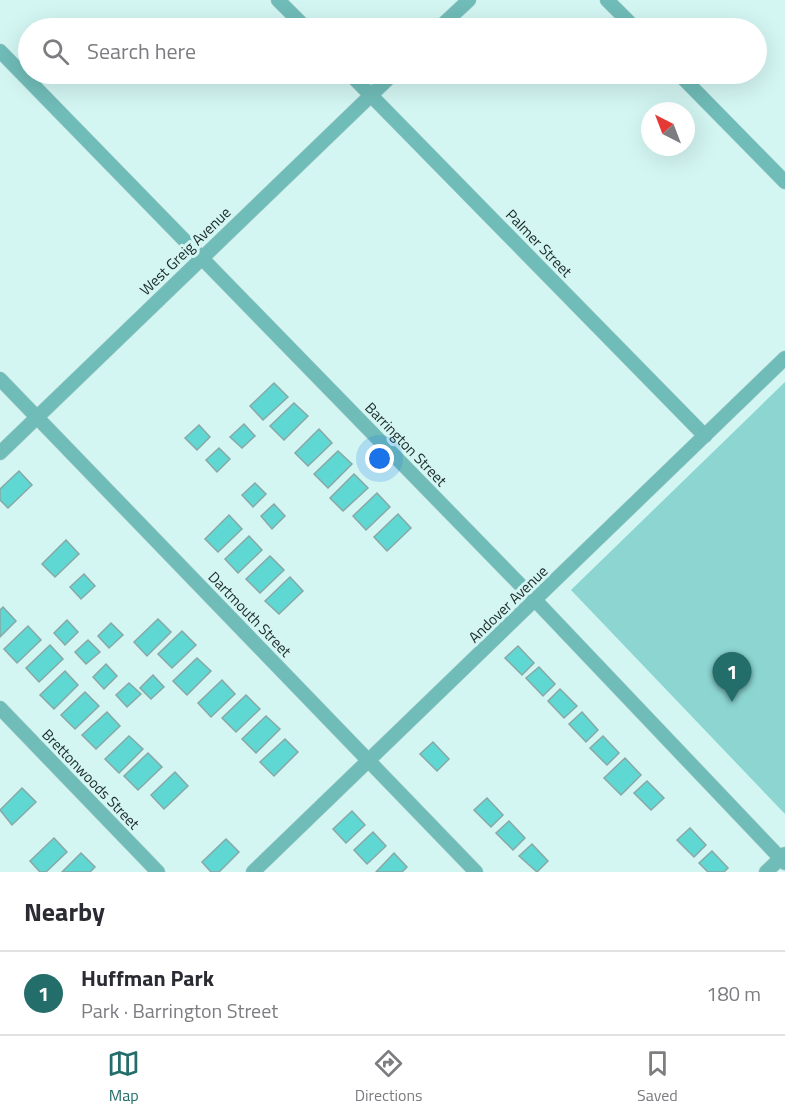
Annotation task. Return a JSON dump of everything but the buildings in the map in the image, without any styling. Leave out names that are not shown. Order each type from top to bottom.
[{"type":"street","points":[[278,0],[296,18]]},
{"type":"street","points":[[450,18],[469,0]]},
{"type":"street","points":[[607,0],[625,18]]},
{"type":"street","name":"Barrington Street","points":[[0,51],[18,69]]},
{"type":"street","name":"Barrington Street","points":[[32,84],[784,858]]},
{"type":"street","name":"Palmer Street","points":[[360,84],[705,436]]},
{"type":"street","name":"West Greig Avenue","points":[[0,453],[383,84]]},
{"type":"street","points":[[689,84],[785,182]]},
{"type":"street","name":"Andover Avenue","points":[[253,872],[785,358]]},
{"type":"street","name":"Dartmouth Street","points":[[0,379],[476,872]]},
{"type":"street","name":"Brettonwoods Street","points":[[0,708],[158,872]]},
{"type":"street","points":[[766,872],[784,858]]},
{"type":"shaded area","points":[[785,382],[785,814],[571,590]]},
{"type":"place","name":"Huffman Park","points":[[732,702]]}]
